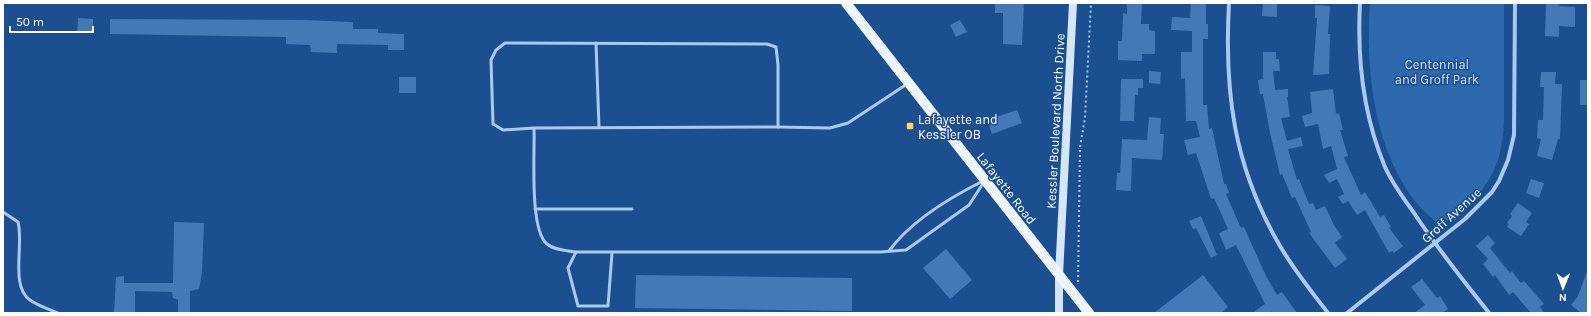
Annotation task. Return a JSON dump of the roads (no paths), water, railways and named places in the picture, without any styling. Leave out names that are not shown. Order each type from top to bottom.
[{"type":"main road","name":"Lafayette Road","points":[[846,3],[1089,313]]},
{"type":"main road","name":"Kessler Boulevard North Drive","points":[[1059,313],[1059,275],[1073,3]]},
{"type":"street","points":[[1229,3],[1227,50],[1228,81],[1232,117],[1243,162],[1263,214],[1280,246],[1328,313]]},
{"type":"street","points":[[1360,3],[1358,32],[1360,67],[1374,139],[1386,168],[1402,196],[1435,244],[1489,313]]},
{"type":"street","name":"Groff Avenue","points":[[1347,313],[1465,219],[1492,192],[1508,160],[1514,135],[1515,3]]},
{"type":"lane","points":[[778,127],[778,65],[776,47],[767,44],[505,43],[496,50],[491,60],[493,124],[503,130],[599,127],[830,128],[848,123],[908,83]]},
{"type":"lane","points":[[596,43],[599,127]]},
{"type":"lane","points":[[534,128],[535,209],[540,236],[548,245],[576,252],[612,253],[906,250],[969,205],[985,180]]},
{"type":"lane","points":[[889,251],[898,239],[954,195],[985,180]]},
{"type":"lane","points":[[535,209],[632,209]]},
{"type":"lane","points":[[3,212],[18,222],[21,233],[18,276],[21,291],[30,300],[58,313]]},
{"type":"lane","points":[[576,252],[568,268],[578,306],[608,306],[612,253]]},
{"type":"place","name":"Lafayette and Kessler OB","points":[[910,126]]},
{"type":"park label","name":"Centennial and Groff Park","points":[[1437,72]]}]
